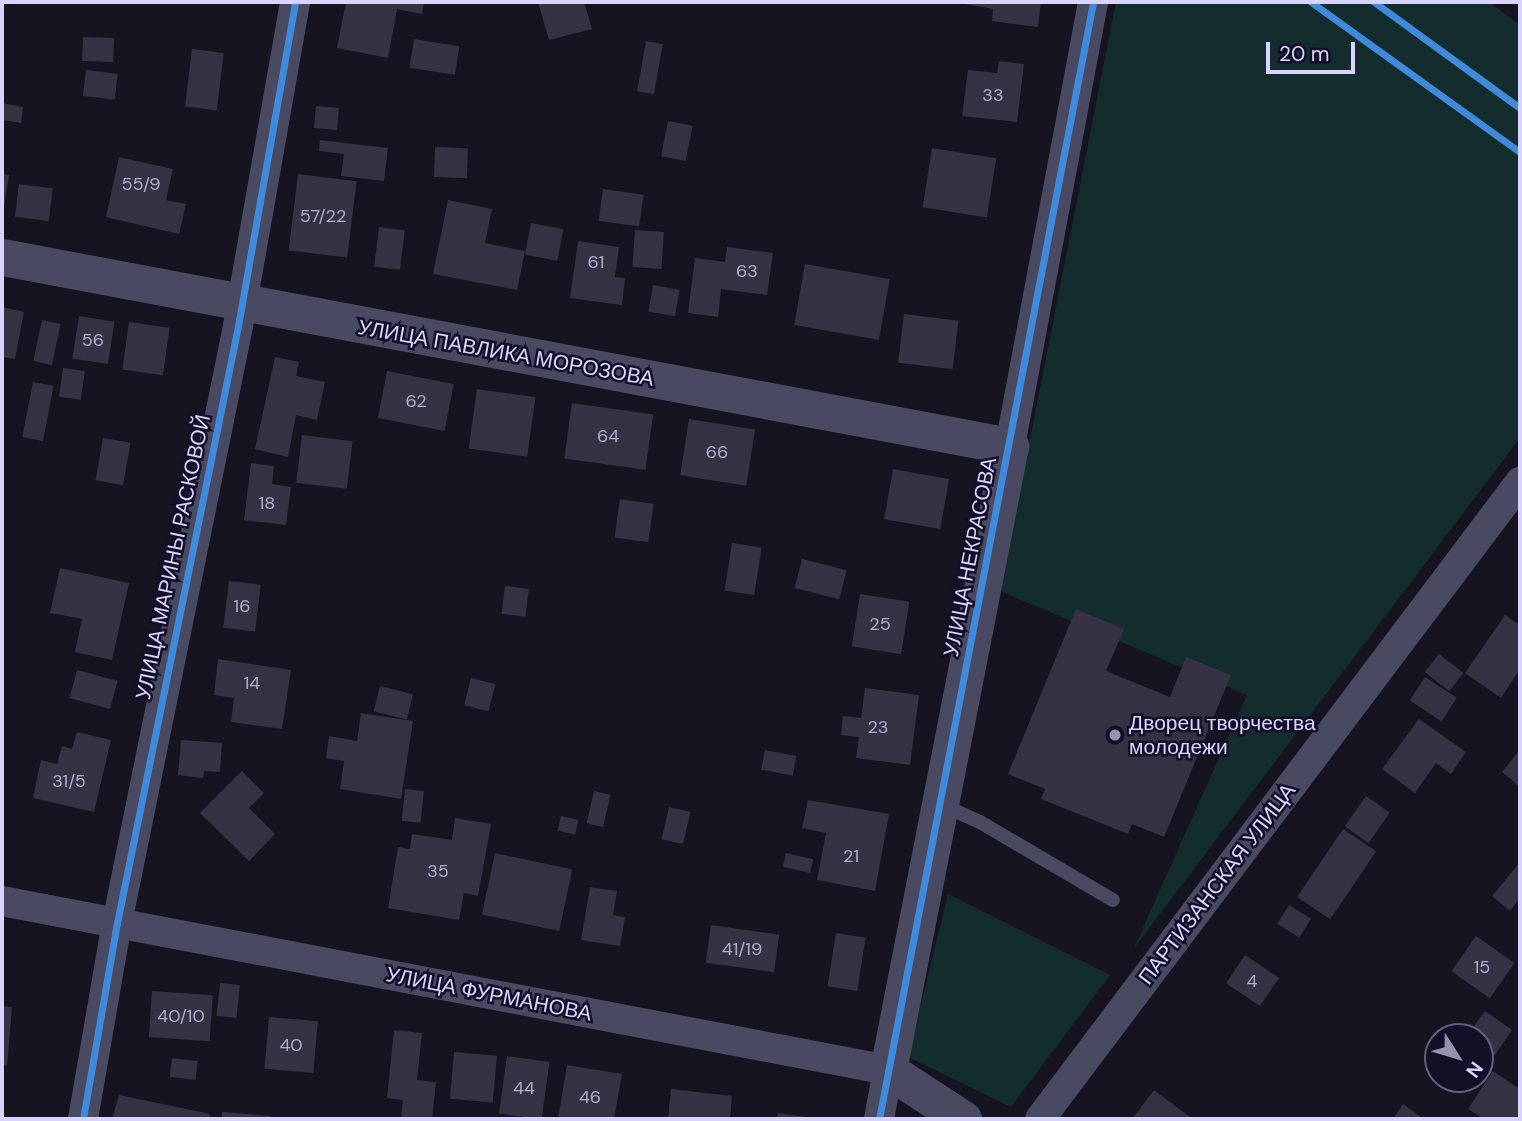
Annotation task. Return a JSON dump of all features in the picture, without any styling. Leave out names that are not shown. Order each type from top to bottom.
[{"type":"street","name":"УЛИЦА МАРИНЫ РАСКОВОЙ","points":[[83,1119],[117,923],[242,304],[295,2]]},
{"type":"street","name":"УЛИЦА НЕКРАСОВА","points":[[879,1119],[1093,2]]},
{"type":"street","name":"УЛИЦА ПАВЛИКА МОРОЗОВА","points":[[2,257],[1010,446]]},
{"type":"street","name":"ПАРТИЗАНСКАЯ УЛИЦА","points":[[1041,1119],[1520,482]]},
{"type":"street","name":"УЛИЦА ФУРМАНОВА","points":[[2,901],[888,1070],[963,1119]]},
{"type":"lane","points":[[940,804],[981,822],[1113,900]]},
{"type":"green space","points":[[1116,2],[1489,2],[1520,25],[1520,438],[1134,948],[1247,695],[1000,591]]},
{"type":"green space","points":[[948,894],[1110,975],[1011,1107],[908,1057]]},
{"type":"building","points":[[346,2],[424,2],[422,14],[397,9],[388,58],[337,48]]},
{"type":"building","points":[[538,2],[584,2],[592,29],[549,40]]},
{"type":"building","points":[[954,2],[1041,2],[1038,27],[992,21],[993,9]]},
{"type":"building","points":[[83,37],[114,38],[113,62],[82,61]]},
{"type":"building","points":[[414,39],[459,46],[455,75],[409,68]]},
{"type":"building","points":[[646,41],[663,44],[654,94],[637,91]]},
{"type":"building","points":[[192,49],[224,53],[217,110],[185,107]]},
{"type":"building","points":[[999,61],[1024,64],[1017,122],[962,116],[968,70],[997,73]]},
{"type":"building","points":[[86,70],[118,74],[115,100],[83,96]]},
{"type":"building","points":[[2,103],[23,107],[21,123],[2,120]]},
{"type":"building","points":[[316,106],[339,108],[337,130],[314,128]]},
{"type":"building","points":[[668,121],[693,126],[686,161],[661,156]]},
{"type":"building","points":[[320,140],[388,148],[384,181],[341,176],[344,154],[319,151]]},
{"type":"building","points":[[435,147],[468,148],[467,178],[434,177]]},
{"type":"building","points":[[932,148],[996,158],[987,217],[923,207]]},
{"type":"building","points":[[119,157],[173,169],[166,200],[186,204],[179,234],[106,217]]},
{"type":"building","points":[[2,174],[9,175],[4,207],[2,206]]},
{"type":"building","points":[[298,174],[357,181],[347,258],[289,250]]},
{"type":"building","points":[[19,184],[53,188],[49,221],[15,217]]},
{"type":"building","points":[[603,189],[644,195],[639,226],[599,221]]},
{"type":"building","points":[[448,200],[492,209],[485,243],[525,251],[517,290],[433,274]]},
{"type":"building","points":[[531,223],[563,229],[557,261],[525,254]]},
{"type":"building","points":[[379,227],[405,230],[400,270],[374,267]]},
{"type":"building","points":[[635,230],[664,232],[661,269],[632,267]]},
{"type":"building","points":[[578,241],[619,247],[615,277],[625,278],[622,305],[570,298]]},
{"type":"building","points":[[727,247],[773,253],[767,295],[721,289],[718,317],[688,313],[695,258],[725,262]]},
{"type":"building","points":[[805,264],[890,279],[879,340],[794,325]]},
{"type":"building","points":[[653,285],[680,290],[675,316],[648,312]]},
{"type":"building","points":[[2,307],[24,312],[15,359],[2,357]]},
{"type":"building","points":[[904,314],[959,321],[953,369],[898,363]]},
{"type":"building","points":[[79,316],[115,322],[108,364],[72,358]]},
{"type":"building","points":[[42,320],[61,324],[52,365],[33,361]]},
{"type":"building","points":[[129,322],[170,328],[163,375],[122,370]]},
{"type":"building","points":[[275,357],[299,362],[296,376],[325,382],[317,420],[296,415],[288,457],[255,449]]},
{"type":"building","points":[[63,368],[85,371],[81,400],[59,397]]},
{"type":"building","points":[[387,371],[454,384],[445,431],[378,418]]},
{"type":"building","points":[[33,382],[54,386],[43,441],[22,437]]},
{"type":"building","points":[[477,389],[535,397],[527,457],[469,448]]},
{"type":"building","points":[[572,403],[653,414],[645,470],[564,458]]},
{"type":"building","points":[[689,419],[755,429],[746,486],[680,475]]},
{"type":"building","points":[[302,435],[353,441],[347,489],[296,483]]},
{"type":"building","points":[[103,438],[131,443],[123,485],[96,480]]},
{"type":"building","points":[[251,463],[274,466],[272,484],[291,487],[286,525],[244,520]]},
{"type":"building","points":[[893,469],[949,479],[940,529],[884,519]]},
{"type":"building","points":[[620,499],[654,504],[648,542],[615,538]]},
{"type":"building","points":[[732,543],[762,548],[754,595],[724,590]]},
{"type":"building","points":[[802,559],[847,570],[839,599],[795,588]]},
{"type":"building","points":[[60,568],[129,583],[112,660],[75,652],[82,619],[50,613]]},
{"type":"building","points":[[229,581],[261,585],[255,632],[223,628]]},
{"type":"building","points":[[505,586],[529,589],[525,617],[502,614]]},
{"type":"building","points":[[860,594],[909,602],[901,654],[852,646]]},
{"type":"building","name":"Дворец творчества молодежи","points":[[1076,609],[1124,629],[1106,671],[1170,697],[1186,657],[1231,675],[1164,837],[1132,824],[1128,834],[1041,799],[1045,789],[1008,774]]},
{"type":"building","points":[[1505,615],[1520,625],[1520,669],[1501,698],[1465,673]]},
{"type":"building","points":[[1439,654],[1463,673],[1449,691],[1425,672]]},
{"type":"building","points":[[218,659],[291,670],[282,729],[231,722],[234,698],[214,695]]},
{"type":"building","points":[[77,670],[118,681],[110,709],[69,698]]},
{"type":"building","points":[[1425,677],[1457,698],[1442,721],[1410,700]]},
{"type":"building","points":[[471,678],[495,684],[488,711],[464,705]]},
{"type":"building","points":[[380,686],[413,694],[407,719],[374,711]]},
{"type":"building","points":[[865,688],[919,695],[910,765],[856,758],[859,737],[841,735],[843,716],[861,718]]},
{"type":"building","points":[[361,713],[413,721],[401,799],[340,789],[344,761],[326,758],[329,736],[357,741]]},
{"type":"building","points":[[1419,719],[1466,752],[1451,774],[1436,763],[1415,793],[1382,769]]},
{"type":"building","points":[[77,732],[111,740],[94,812],[33,798],[41,760],[57,764],[62,746],[72,749]]},
{"type":"building","points":[[181,740],[222,743],[220,772],[204,771],[203,778],[178,775]]},
{"type":"building","points":[[765,750],[796,756],[793,776],[761,770]]},
{"type":"building","points":[[1518,752],[1520,754],[1520,787],[1502,772]]},
{"type":"building","points":[[242,771],[264,793],[249,808],[275,834],[249,861],[200,813]]},
{"type":"building","points":[[405,789],[424,791],[421,823],[402,821]]},
{"type":"building","points":[[594,791],[611,795],[603,827],[587,823]]},
{"type":"building","points":[[1366,796],[1390,813],[1369,843],[1345,826]]},
{"type":"building","points":[[808,800],[889,814],[875,891],[817,880],[826,833],[802,828]]},
{"type":"building","points":[[669,807],[690,812],[683,844],[662,839]]},
{"type":"building","points":[[561,816],[579,820],[575,835],[558,831]]},
{"type":"building","points":[[455,818],[491,824],[478,896],[464,893],[459,920],[388,908],[398,847],[410,849],[412,834],[452,840]]},
{"type":"building","points":[[1343,829],[1376,851],[1330,919],[1297,897]]},
{"type":"building","points":[[495,853],[572,869],[559,931],[482,915]]},
{"type":"building","points":[[786,853],[813,859],[810,873],[783,867]]},
{"type":"building","points":[[1520,862],[1520,898],[1510,911],[1492,896]]},
{"type":"building","points":[[590,887],[617,891],[613,915],[625,917],[620,946],[581,940]]},
{"type":"building","points":[[1289,905],[1311,919],[1299,937],[1277,924]]},
{"type":"building","points":[[711,925],[779,935],[774,972],[706,963]]},
{"type":"building","points":[[836,933],[866,938],[857,991],[828,986]]},
{"type":"building","points":[[1476,936],[1515,963],[1490,998],[1451,971]]},
{"type":"building","points":[[1245,955],[1279,978],[1260,1006],[1226,983]]},
{"type":"building","points":[[220,983],[240,985],[236,1018],[217,1016]]},
{"type":"building","points":[[152,991],[213,995],[210,1041],[149,1037]]},
{"type":"building","points":[[2,1006],[12,1007],[7,1066],[2,1065]]},
{"type":"building","points":[[1485,1011],[1512,1030],[1494,1056],[1494,1023],[1476,1023]]},
{"type":"building","points":[[269,1017],[318,1021],[313,1073],[264,1069]]},
{"type":"building","points":[[394,1030],[422,1033],[417,1080],[436,1082],[432,1119],[401,1119],[403,1100],[387,1098]]},
{"type":"building","points":[[454,1052],[497,1056],[493,1103],[450,1099]]},
{"type":"building","points":[[507,1056],[550,1062],[542,1119],[499,1113]]},
{"type":"building","points":[[172,1058],[198,1061],[195,1080],[170,1077]]},
{"type":"building","points":[[567,1065],[622,1074],[614,1119],[558,1119]]},
{"type":"building","points":[[1494,1072],[1520,1089],[1520,1119],[1484,1119],[1468,1109],[1479,1093],[1494,1093]]},
{"type":"building","points":[[671,1089],[732,1096],[730,1119],[668,1119]]},
{"type":"building","points":[[1154,1090],[1190,1117],[1132,1119]]},
{"type":"building","points":[[119,1095],[210,1114],[209,1119],[112,1119]]},
{"type":"building","points":[[1403,1104],[1424,1119],[1393,1119]]},
{"type":"building","points":[[222,1112],[271,1116],[270,1119],[222,1119]]},
{"type":"building","points":[[778,1113],[813,1118],[813,1119],[777,1119]]},
{"type":"cycle path","points":[[83,1119],[117,923],[238,326],[295,2]]},
{"type":"cycle path","points":[[879,1119],[1093,2]]},
{"type":"cycle path","points":[[1311,2],[1520,152]]},
{"type":"cycle path","points":[[1374,2],[1520,108]]},
{"type":"place","name":"Дворец творчества молодежи","points":[[1115,735]]}]
